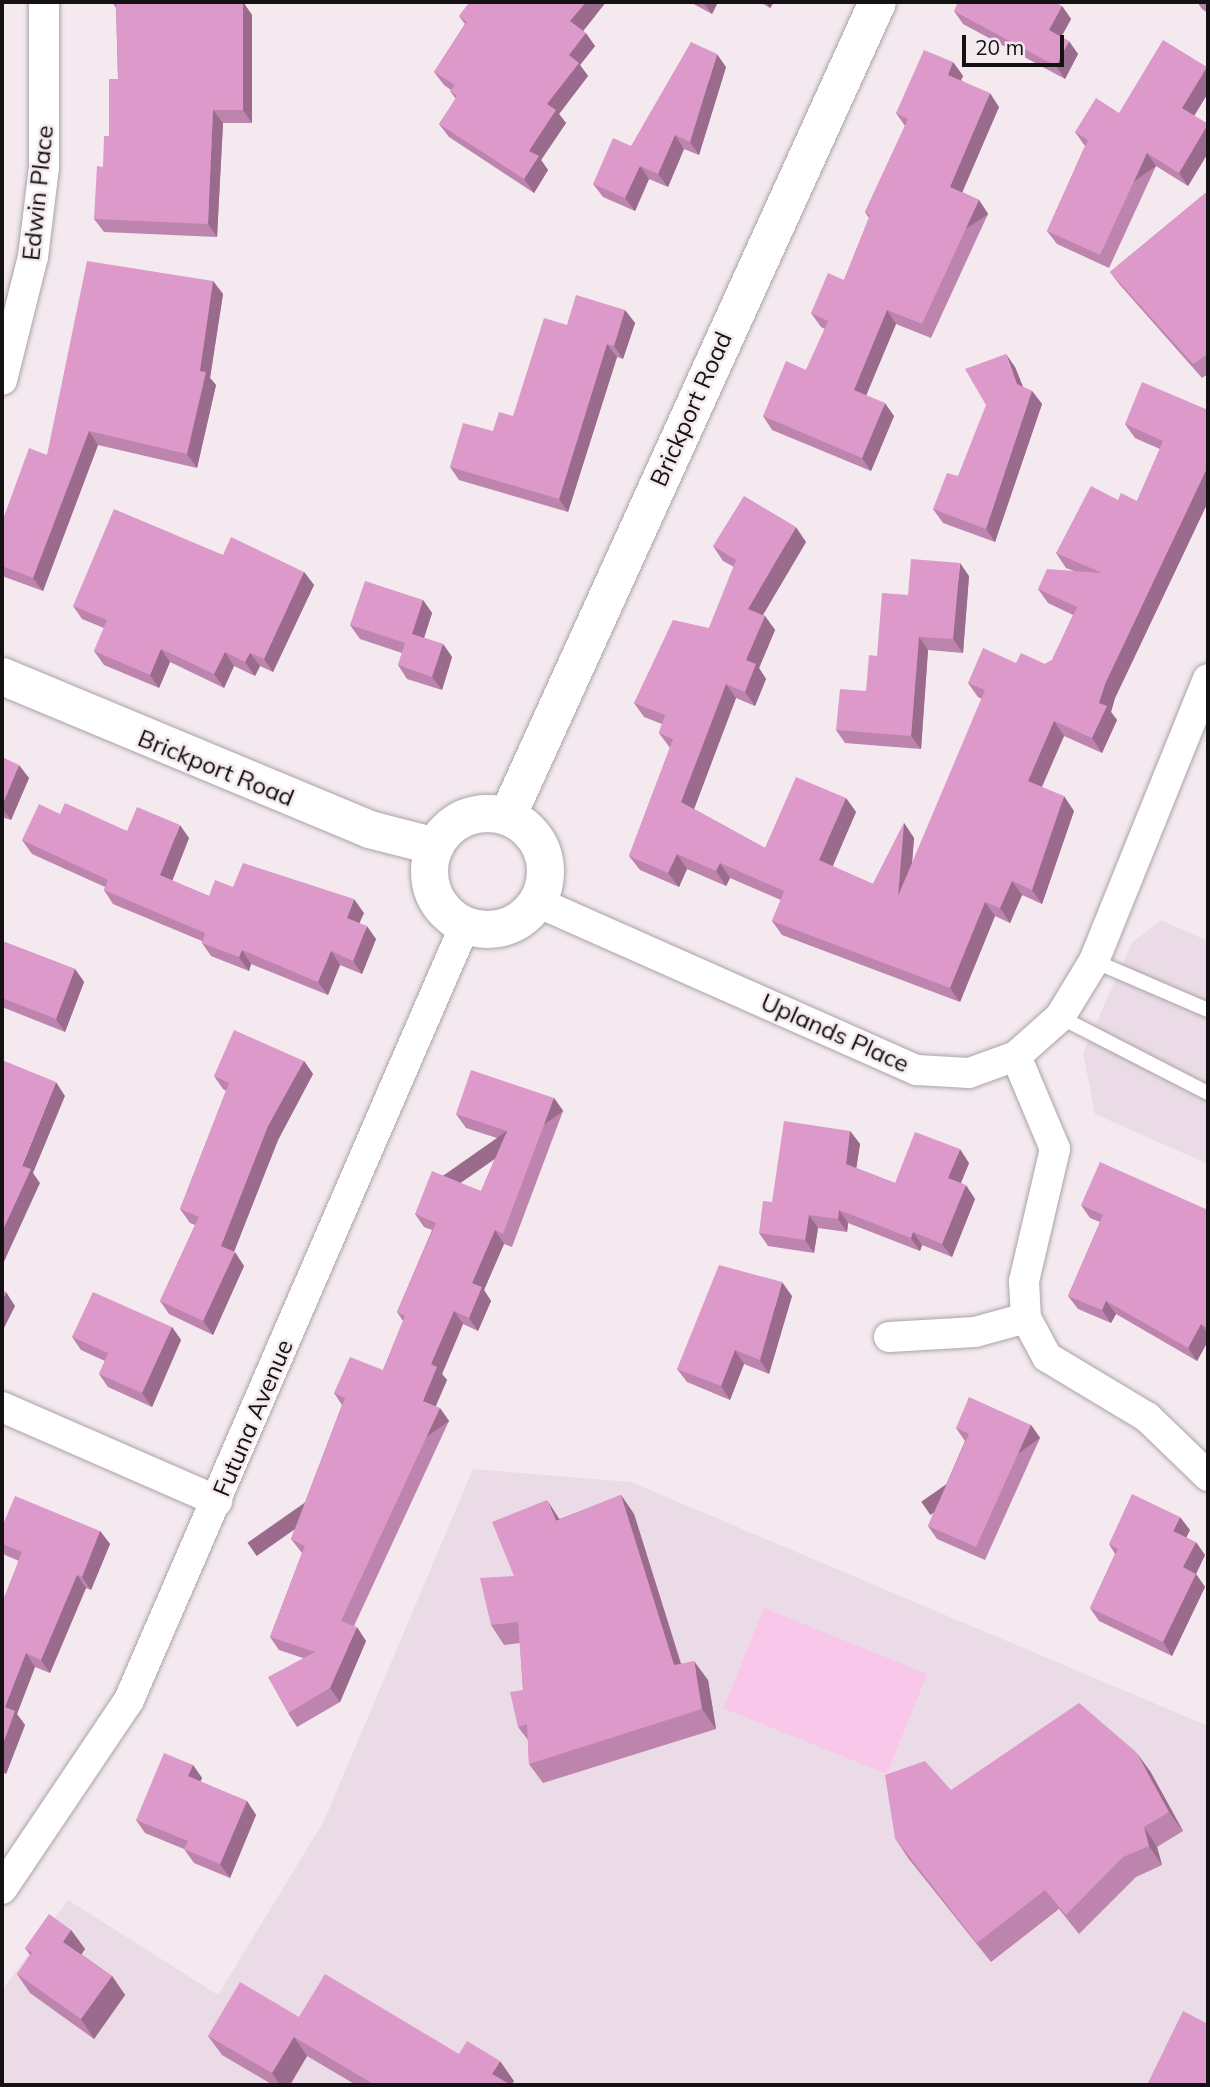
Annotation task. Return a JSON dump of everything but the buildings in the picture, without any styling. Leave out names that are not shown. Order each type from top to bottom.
[{"type":"street","name":"Edwin Place","points":[[2,380],[33,257],[44,167],[44,2]]},
{"type":"street","name":"Brickport Road","points":[[507,816],[877,2]]},
{"type":"street","name":"Brickport Road","points":[[2,676],[369,829],[435,846]]},
{"type":"street","name":"Uplands Place","points":[[537,902],[917,1070],[969,1073],[1016,1056],[1060,1017],[1094,961],[1208,679]]},
{"type":"street","points":[[474,814],[507,816],[535,836],[542,852],[546,869],[537,902],[497,929],[465,925],[449,915],[430,883],[435,846],[474,814]]},
{"type":"street","name":"Futuna Avenue","points":[[2,1889],[129,1700],[465,925]]},
{"type":"street","points":[[1016,1056],[1055,1149],[1024,1281],[1026,1318],[1047,1357],[1147,1417],[1208,1476]]},
{"type":"street","points":[[889,1337],[975,1332],[1026,1318]]},
{"type":"street","points":[[2,1407],[217,1501]]},
{"type":"lane","points":[[1094,961],[1208,1010]]},
{"type":"lane","points":[[1060,1017],[1208,1093]]},
{"type":"shaded area","points":[[1161,920],[1208,941],[1208,1164],[1095,1114],[1083,1053],[1132,943]]},
{"type":"shaded area","points":[[473,1469],[631,1482],[1208,1726],[1208,2085],[2,2085],[2,1990],[68,1900],[218,1995],[324,1821]]},
{"type":"shaded area","points":[[764,1608],[927,1674],[887,1774],[724,1708]]}]
